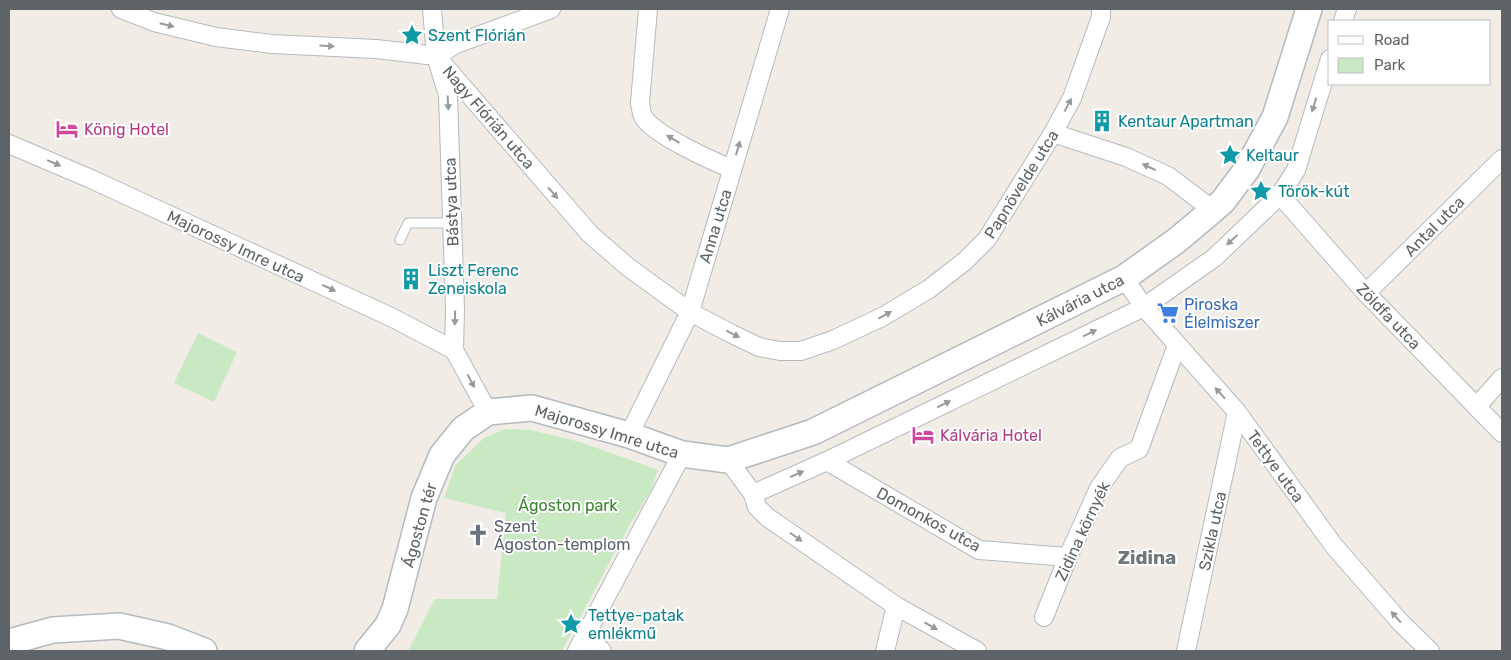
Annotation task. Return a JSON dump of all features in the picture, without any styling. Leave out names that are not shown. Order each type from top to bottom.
[{"type":"street","name":"Nagy Flórián utca","points":[[121,9],[154,22],[216,37],[272,44],[376,49],[436,56],[590,234],[628,267],[690,312]]},
{"type":"street","name":"Bástya utca","points":[[432,9],[436,56],[448,95],[455,309],[454,350]]},
{"type":"street","points":[[436,56],[456,44],[551,9]]},
{"type":"street","points":[[648,9],[640,102],[643,116],[652,126],[680,143],[732,169]]},
{"type":"street","name":"Anna utca","points":[[629,435],[690,312],[780,9]]},
{"type":"street","name":"Papnövelde utca","points":[[690,312],[759,347],[780,351],[801,351],[833,340],[882,317],[929,289],[965,261],[988,239],[1053,133],[1072,98],[1082,75],[1101,18],[1101,9]]},
{"type":"street","name":"Kálvária utca","points":[[728,460],[813,432],[1124,278],[1176,241],[1223,201],[1247,169],[1275,117],[1309,9]]},
{"type":"street","name":"Kálvária utca","points":[[753,494],[827,461],[1144,307],[1214,258],[1280,196],[1296,170],[1328,66]]},
{"type":"street","points":[[1053,133],[1126,157],[1168,176],[1213,210]]},
{"type":"street","name":"Majorossy Imre utca","points":[[9,144],[91,179],[248,255],[391,317],[454,350]]},
{"type":"street","name":"Antal utca","points":[[1366,293],[1502,159]]},
{"type":"street","name":"Zöldfa utca","points":[[1280,196],[1366,293],[1502,433]]},
{"type":"street","name":"Tettye utca","points":[[1124,278],[1144,307],[1238,412],[1334,546],[1401,623],[1430,651]]},
{"type":"street","name":"Zidina környék","points":[[1044,617],[1099,488],[1120,458],[1139,449],[1177,345]]},
{"type":"street","points":[[454,350],[488,412]]},
{"type":"street","points":[[1477,406],[1502,378]]},
{"type":"street","name":"Majorossy Imre utca","points":[[488,412],[532,408],[629,435],[682,454],[728,460]]},
{"type":"street","name":"Ágoston tér","points":[[368,651],[388,626],[424,498],[442,455],[463,429],[488,412]]},
{"type":"street","name":"Szikla utca","points":[[1186,651],[1238,412]]},
{"type":"street","points":[[602,651],[581,644],[682,454]]},
{"type":"street","points":[[728,460],[753,494],[757,507],[767,517],[896,606],[977,651]]},
{"type":"street","name":"Domonkos utca","points":[[827,461],[979,550],[1068,557]]},
{"type":"street","points":[[885,651],[896,606]]},
{"type":"street","points":[[9,642],[53,630],[119,626],[168,637],[204,651]]},
{"type":"lane","points":[[400,240],[408,223],[442,224],[452,222]]},
{"type":"green space","points":[[198,333],[237,352],[214,402],[174,383]]},
{"type":"green space","name":"Ágoston park","points":[[505,429],[531,430],[580,442],[658,470],[651,490],[629,526],[562,651],[408,651],[435,599],[497,599],[506,513],[444,498],[455,466],[484,438]]},
{"type":"waterway","points":[[571,624],[582,636]]},
{"type":"place","name":"Szent Flórián","points":[[412,35]]},
{"type":"place","name":"Kentaur Apartman","points":[[1102,121]]},
{"type":"place","name":"König Hotel","points":[[67,129]]},
{"type":"place","name":"Keltaur","points":[[1230,155]]},
{"type":"place","name":"Török-kút","points":[[1261,191]]},
{"type":"place","name":"Liszt Ferenc Zeneiskola","points":[[411,279]]},
{"type":"place","name":"Piroska Élelmiszer","points":[[1168,313]]},
{"type":"place","name":"Kálvária Hotel","points":[[923,435]]},
{"type":"place","name":"Szent Ágoston-templom","points":[[478,535]]},
{"type":"place","name":"Tettye-patak emlékmű","points":[[571,624]]},
{"type":"district","name":"Zidina","points":[[1147,557]]}]
